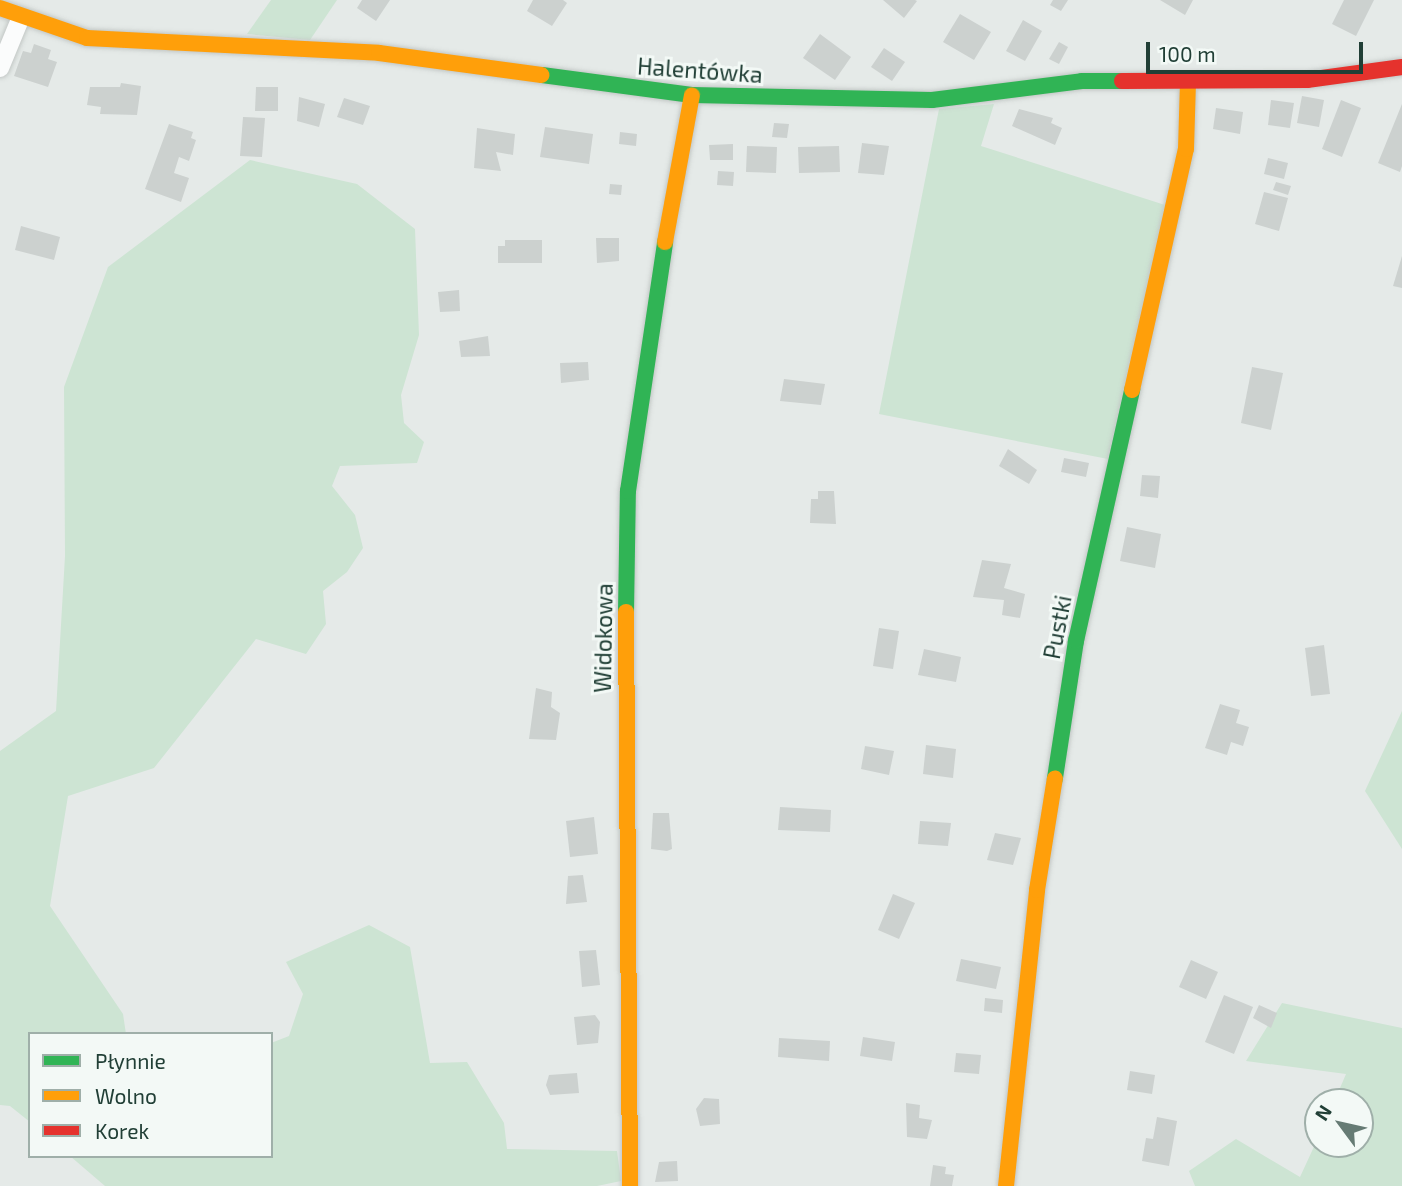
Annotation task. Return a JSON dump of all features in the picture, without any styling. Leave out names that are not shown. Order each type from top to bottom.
[{"type":"street","name":"Halentówka","points":[[0,8],[87,38],[379,53],[692,95],[932,100],[1082,81],[1188,83],[1307,80],[1402,67]]},
{"type":"street","points":[[0,68],[21,17]]},
{"type":"street","name":"Pustki","points":[[1006,1186],[1037,890],[1076,641],[1186,149],[1188,83]]},
{"type":"street","name":"Widokowa","points":[[630,1186],[625,663],[628,491],[651,316],[692,95]]},
{"type":"green space","points":[[271,0],[337,0],[310,40],[247,34]]},
{"type":"green space","points":[[994,104],[981,146],[1165,205],[1108,459],[879,414],[939,109]]},
{"type":"green space","points":[[250,160],[357,184],[415,229],[419,335],[401,395],[404,423],[424,442],[417,463],[340,466],[332,486],[355,515],[363,548],[347,572],[323,591],[326,624],[306,654],[256,639],[154,768],[68,796],[50,906],[123,1014],[126,1032],[28,1032],[28,1120],[10,1106],[0,1105],[0,751],[56,711],[65,556],[64,387],[108,267]]},
{"type":"green space","points":[[1402,711],[1402,849],[1365,791]]},
{"type":"green space","points":[[369,925],[410,947],[430,1063],[467,1062],[504,1123],[507,1149],[617,1151],[621,1181],[597,1186],[105,1186],[72,1158],[273,1158],[273,1042],[289,1036],[303,994],[286,962]]},
{"type":"green space","points":[[1282,1003],[1402,1028],[1402,1186],[1195,1186],[1189,1171],[1236,1139],[1300,1177],[1309,1158],[1374,1158],[1374,1088],[1340,1088],[1346,1074],[1246,1061]]},
{"type":"building","points":[[362,0],[390,0],[376,21],[357,8]]},
{"type":"building","points":[[533,0],[563,0],[567,3],[552,26],[527,11]]},
{"type":"building","points":[[883,0],[915,0],[917,1],[904,18]]},
{"type":"building","points":[[1053,0],[1068,0],[1061,11],[1050,5]]},
{"type":"building","points":[[1160,0],[1193,0],[1185,15]]},
{"type":"building","points":[[1344,0],[1374,0],[1356,36],[1332,24]]},
{"type":"building","points":[[960,14],[991,32],[974,60],[943,42]]},
{"type":"building","points":[[1023,20],[1042,31],[1025,61],[1006,51]]},
{"type":"building","points":[[820,34],[851,57],[835,80],[803,58]]},
{"type":"building","points":[[1059,42],[1068,47],[1059,64],[1049,59]]},
{"type":"building","points":[[34,44],[51,50],[48,59],[57,62],[48,87],[14,76],[23,51],[31,53]]},
{"type":"building","points":[[884,48],[905,62],[892,81],[871,67]]},
{"type":"building","points":[[121,83],[141,86],[137,115],[100,114],[101,107],[87,105],[90,87],[120,87]]},
{"type":"building","points":[[256,87],[278,87],[278,111],[255,111]]},
{"type":"building","points":[[1302,96],[1324,100],[1319,127],[1297,123]]},
{"type":"building","points":[[299,97],[325,104],[319,127],[297,121]]},
{"type":"building","points":[[344,98],[370,106],[363,125],[337,117]]},
{"type":"building","points":[[1271,100],[1294,103],[1290,128],[1268,125]]},
{"type":"building","points":[[1341,100],[1361,108],[1342,157],[1322,149]]},
{"type":"building","points":[[1402,104],[1402,166],[1400,172],[1378,163]]},
{"type":"building","points":[[1216,108],[1243,112],[1240,134],[1213,129]]},
{"type":"building","points":[[1019,109],[1053,118],[1051,123],[1062,128],[1055,145],[1012,126]]},
{"type":"building","points":[[243,117],[265,118],[262,157],[240,156]]},
{"type":"building","points":[[774,123],[789,124],[787,138],[772,137]]},
{"type":"building","points":[[169,124],[193,132],[191,138],[196,140],[189,161],[179,157],[174,173],[189,178],[181,202],[145,189]]},
{"type":"building","points":[[545,127],[593,134],[589,164],[540,157]]},
{"type":"building","points":[[477,128],[515,134],[513,155],[496,152],[501,171],[474,168]]},
{"type":"building","points":[[620,132],[637,134],[636,146],[619,144]]},
{"type":"building","points":[[862,143],[889,146],[884,175],[858,173]]},
{"type":"building","points":[[733,144],[733,160],[710,160],[709,145]]},
{"type":"building","points":[[747,146],[777,147],[776,173],[746,172]]},
{"type":"building","points":[[839,146],[840,172],[799,173],[798,147]]},
{"type":"building","points":[[1268,158],[1288,163],[1284,179],[1264,174]]},
{"type":"building","points":[[718,171],[734,172],[733,186],[717,185]]},
{"type":"building","points":[[1276,182],[1291,186],[1288,195],[1273,190]]},
{"type":"building","points":[[610,184],[622,185],[621,195],[609,194]]},
{"type":"building","points":[[1264,192],[1288,198],[1279,231],[1255,224]]},
{"type":"building","points":[[21,226],[60,237],[54,260],[15,250]]},
{"type":"building","points":[[596,238],[619,238],[619,261],[597,263]]},
{"type":"building","points":[[505,240],[542,240],[542,263],[498,263],[498,246],[505,246]]},
{"type":"building","points":[[1402,256],[1402,288],[1393,286]]},
{"type":"building","points":[[459,290],[460,311],[440,312],[438,292]]},
{"type":"building","points":[[488,336],[490,356],[461,357],[459,341]]},
{"type":"building","points":[[588,362],[589,380],[561,383],[560,363]]},
{"type":"building","points":[[1252,367],[1283,373],[1271,430],[1241,423]]},
{"type":"building","points":[[784,379],[825,384],[821,405],[780,401]]},
{"type":"building","points":[[1008,449],[1037,470],[1029,484],[999,466]]},
{"type":"building","points":[[1064,458],[1089,463],[1086,477],[1061,472]]},
{"type":"building","points":[[1142,475],[1160,476],[1158,498],[1140,496]]},
{"type":"building","points":[[818,491],[834,491],[836,524],[810,523],[811,499],[818,499]]},
{"type":"building","points":[[1127,527],[1161,534],[1155,568],[1120,561]]},
{"type":"building","points":[[982,560],[1011,564],[1004,588],[1025,594],[1020,618],[1002,615],[1004,600],[973,597]]},
{"type":"building","points":[[879,628],[899,631],[893,669],[873,666]]},
{"type":"building","points":[[1324,645],[1330,694],[1311,696],[1305,648]]},
{"type":"building","points":[[924,649],[961,657],[956,682],[918,675]]},
{"type":"building","points":[[536,688],[552,692],[551,707],[560,713],[556,740],[529,739]]},
{"type":"building","points":[[1220,704],[1240,710],[1236,723],[1249,727],[1243,746],[1231,742],[1227,755],[1205,748]]},
{"type":"building","points":[[926,745],[956,749],[953,778],[923,774]]},
{"type":"building","points":[[865,746],[894,751],[889,775],[861,769]]},
{"type":"building","points":[[780,807],[831,810],[830,832],[778,830]]},
{"type":"building","points":[[653,813],[669,813],[672,849],[651,849]]},
{"type":"building","points":[[594,817],[598,854],[570,857],[566,821]]},
{"type":"building","points":[[920,821],[951,823],[948,846],[918,844]]},
{"type":"building","points":[[995,833],[1021,838],[1013,865],[987,860]]},
{"type":"building","points":[[583,875],[587,902],[566,904],[568,876]]},
{"type":"building","points":[[893,894],[915,903],[899,939],[878,930]]},
{"type":"building","points":[[596,950],[600,985],[582,987],[579,951]]},
{"type":"building","points":[[961,959],[1001,967],[996,989],[956,981]]},
{"type":"building","points":[[1191,960],[1218,972],[1206,999],[1179,987]]},
{"type":"building","points":[[1224,995],[1253,1007],[1234,1054],[1205,1042]]},
{"type":"building","points":[[985,998],[1003,1000],[1002,1013],[984,1011]]},
{"type":"building","points":[[1259,1005],[1277,1013],[1271,1028],[1253,1018]]},
{"type":"building","points":[[595,1015],[600,1022],[598,1043],[577,1045],[574,1017]]},
{"type":"building","points":[[863,1037],[895,1042],[892,1061],[860,1056]]},
{"type":"building","points":[[779,1038],[830,1041],[829,1061],[778,1057]]},
{"type":"building","points":[[956,1053],[981,1055],[979,1074],[954,1072]]},
{"type":"building","points":[[1130,1071],[1155,1075],[1152,1094],[1127,1090]]},
{"type":"building","points":[[577,1073],[579,1093],[550,1095],[546,1085],[549,1075]]},
{"type":"building","points":[[704,1098],[719,1099],[720,1124],[700,1126],[696,1109]]},
{"type":"building","points":[[906,1103],[920,1105],[919,1118],[932,1120],[927,1139],[907,1137]]},
{"type":"building","points":[[1157,1117],[1177,1121],[1169,1166],[1142,1161],[1146,1138],[1153,1139]]},
{"type":"building","points":[[677,1161],[678,1181],[655,1182],[659,1162]]},
{"type":"building","points":[[933,1165],[946,1167],[945,1174],[954,1175],[952,1186],[930,1186]]},
{"type":"traffic: fast","points":[[542,75],[692,95],[932,100],[1082,81],[1122,81]]},
{"type":"traffic: fast","points":[[626,612],[628,491],[665,242]]},
{"type":"traffic: fast","points":[[1055,778],[1076,641],[1132,390]]},
{"type":"traffic: slow","points":[[0,8],[87,38],[379,53],[542,75]]},
{"type":"traffic: slow","points":[[1132,390],[1186,149],[1188,83]]},
{"type":"traffic: slow","points":[[665,242],[692,95]]},
{"type":"traffic: slow","points":[[626,612],[630,1186]]},
{"type":"traffic: slow","points":[[1006,1186],[1037,890],[1055,778]]},
{"type":"traffic: jam","points":[[1122,81],[1307,80],[1402,67]]}]
